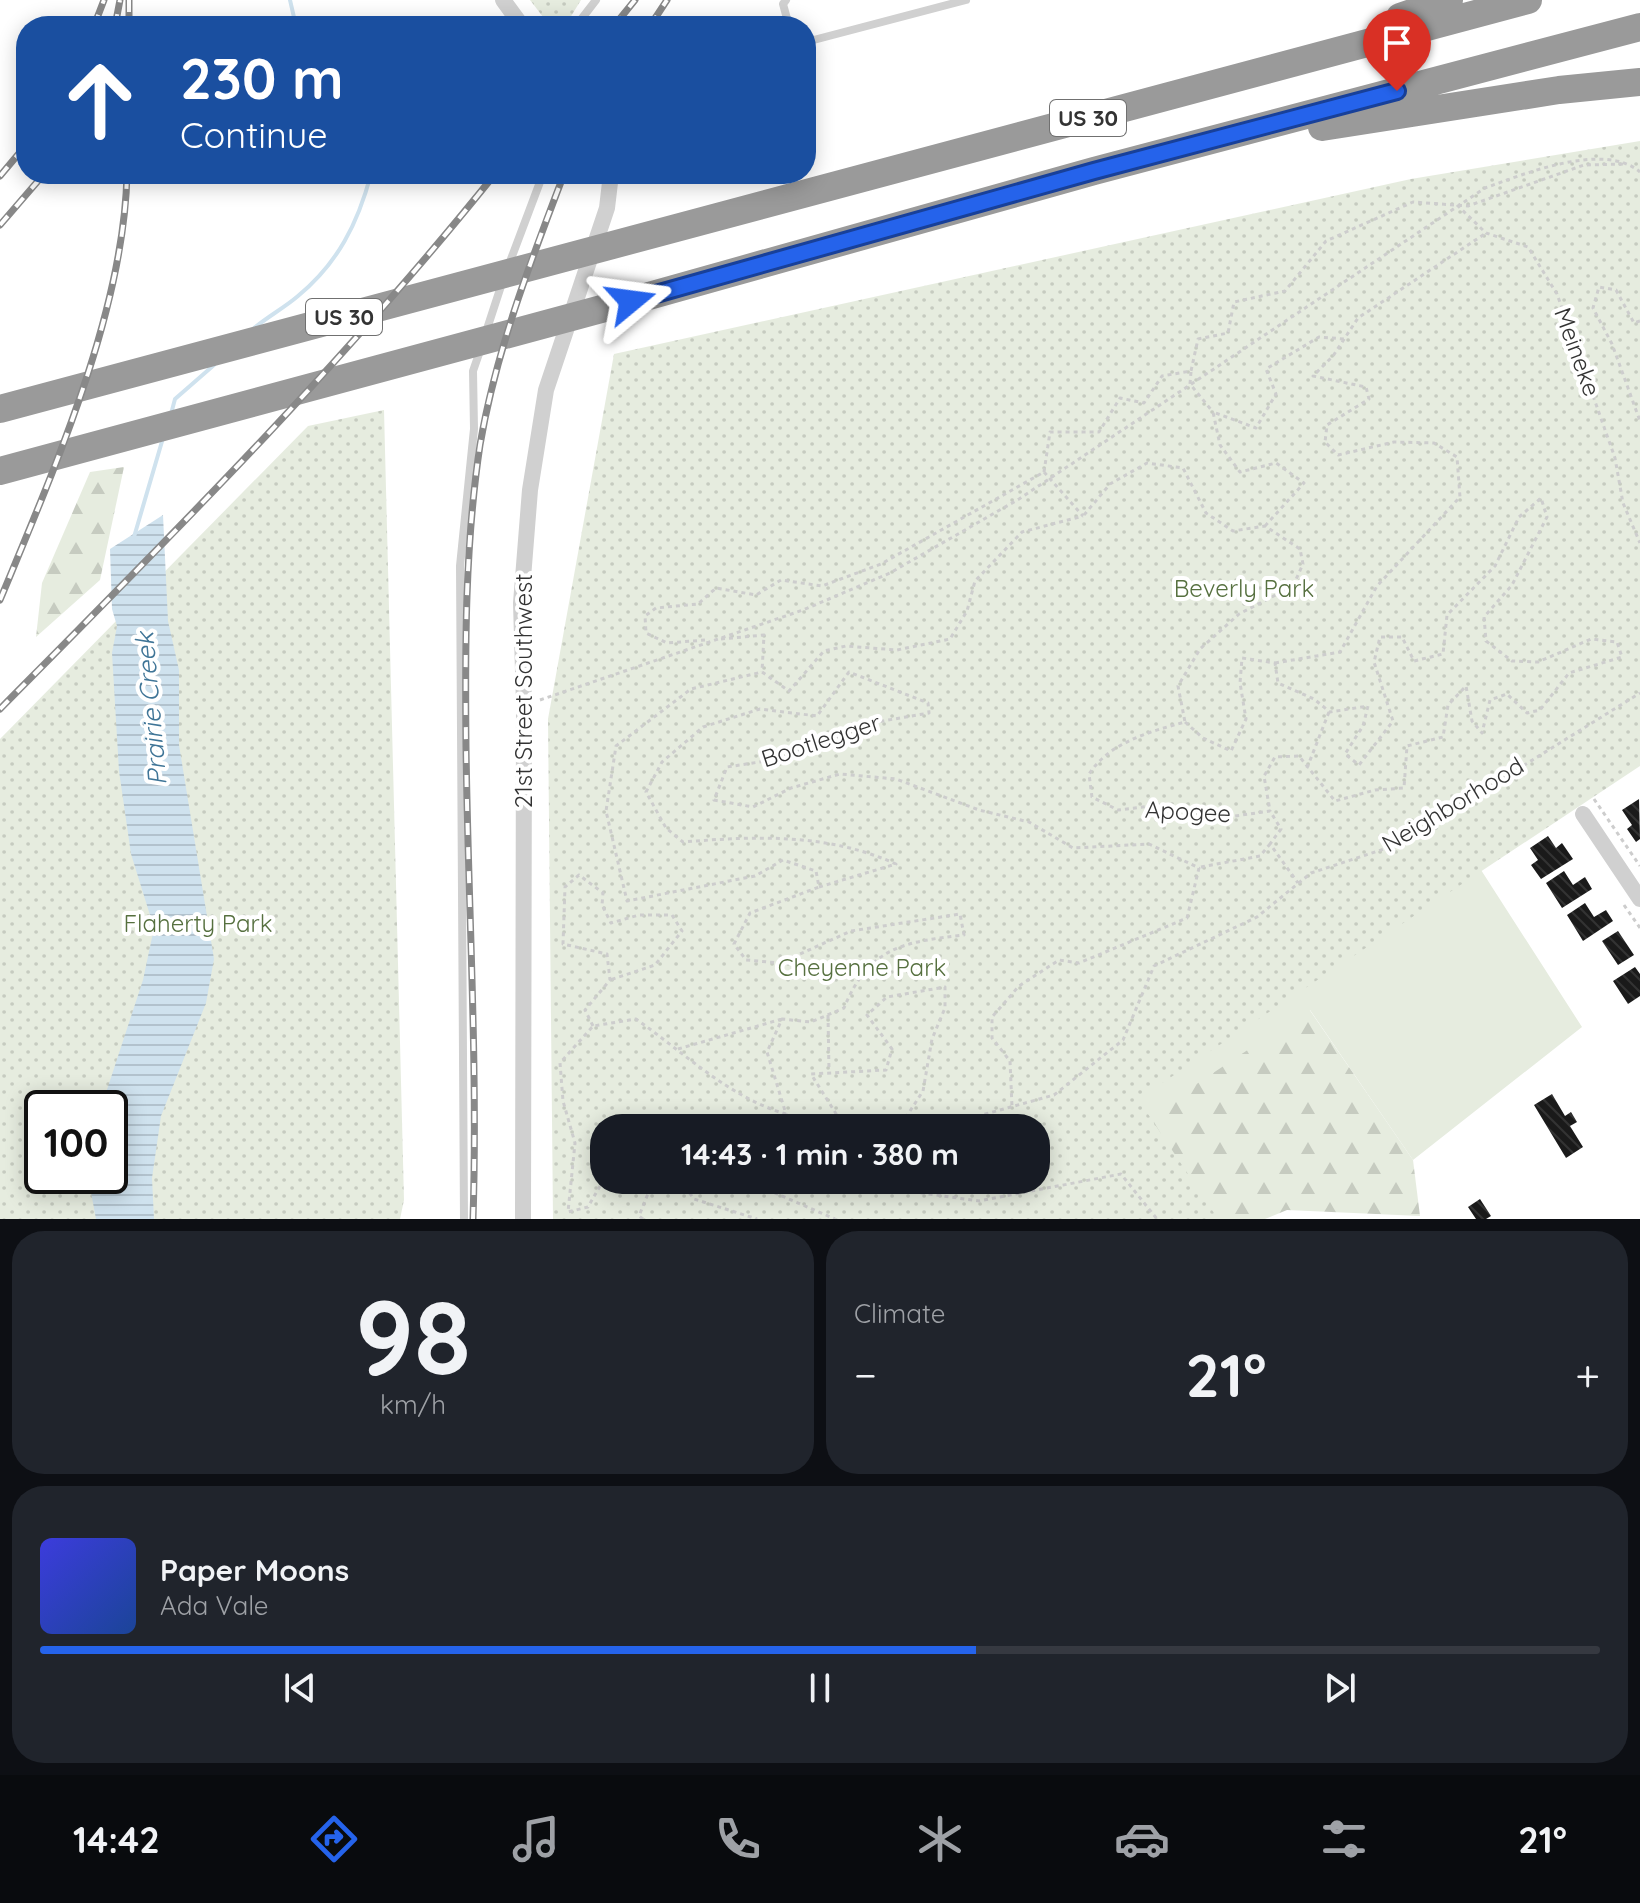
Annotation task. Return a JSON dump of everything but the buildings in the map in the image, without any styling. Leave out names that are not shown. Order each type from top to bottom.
[{"type":"highway","points":[[1177,94],[1449,0]]},
{"type":"highway","name":"US 30","points":[[0,409],[1528,0]]},
{"type":"highway","name":"US 30","points":[[12,468],[631,301],[1094,171],[1640,27]]},
{"type":"highway","points":[[1094,171],[1191,157],[1318,127],[1559,90],[1640,82]]},
{"type":"street","name":"21st Street Southwest","points":[[523,1219],[524,705],[521,603],[530,490],[546,390],[607,208],[610,184]]},
{"type":"street","points":[[1583,814],[1638,890]]},
{"type":"lane","points":[[584,16],[596,0]]},
{"type":"lane","points":[[816,39],[966,0]]},
{"type":"lane","points":[[464,1219],[460,566],[474,429],[473,371],[528,206],[538,184]]},
{"type":"path","points":[[524,705],[803,610],[890,573],[1051,477],[1485,188],[1532,171],[1579,161],[1630,163],[1640,172]]},
{"type":"path","points":[[678,1049],[782,1019],[811,1022],[844,1008],[853,987],[877,956],[922,940],[964,935],[960,914],[851,931],[780,963],[746,960],[734,944],[750,913],[819,887],[816,871],[783,860],[755,876],[627,901],[606,811],[616,746],[691,689],[762,672],[789,691],[824,651],[846,646],[897,650],[950,639],[967,611],[975,581],[1022,532],[1083,516],[1110,484],[1147,463],[1183,468],[1206,513],[1233,531],[1265,526],[1304,483],[1276,463],[1240,472],[1220,445],[1213,412],[1190,384],[1198,339],[1228,333],[1234,302],[1285,291],[1326,241],[1413,202],[1468,206],[1584,165],[1630,163]]},
{"type":"path","name":"Meineke","points":[[1457,205],[1486,233],[1528,247],[1557,294],[1615,458],[1623,503],[1640,543]]},
{"type":"path","points":[[1265,526],[1300,549],[1303,564],[1293,586],[1239,614],[1200,649],[1178,686],[1185,722],[1203,738],[1231,751],[1246,719],[1240,683],[1242,658],[1275,663],[1340,652],[1377,586],[1460,497],[1457,457],[1434,443],[1394,442],[1338,455],[1325,442],[1327,425],[1369,399],[1366,387],[1313,376],[1358,318],[1486,233]]},
{"type":"path","points":[[1640,321],[1634,323],[1616,290],[1599,287],[1593,308],[1612,344],[1640,421]]},
{"type":"path","points":[[1213,412],[1256,428],[1276,394],[1266,369],[1319,337],[1344,339]]},
{"type":"path","points":[[1044,472],[1050,432],[1099,432],[1120,398],[1144,403],[1162,376],[1191,371]]},
{"type":"path","points":[[1044,472],[1083,516]]},
{"type":"path","points":[[762,672],[764,635],[667,643],[646,633],[645,616],[656,608],[698,604],[716,588],[756,595],[781,580],[822,586],[881,564],[1044,472]]},
{"type":"path","points":[[1012,1107],[1010,1061],[992,1038],[992,1017],[1019,986],[1059,960],[1079,963],[1187,918],[1199,868],[1260,856],[1281,829],[1270,811],[1264,776],[1275,757],[1299,756],[1335,801],[1375,790],[1404,788],[1407,746],[1443,737],[1448,705],[1466,686],[1472,721],[1482,733],[1490,700],[1507,694],[1527,713],[1540,710],[1569,673],[1622,657],[1617,642],[1591,639],[1538,662],[1512,661],[1486,641],[1484,617],[1512,585],[1547,517],[1541,498],[1519,517],[1495,566],[1447,615],[1443,654],[1414,661],[1402,637],[1380,637],[1374,662],[1393,721],[1359,765],[1345,754],[1363,726],[1368,706],[1330,712],[1314,699],[1278,683],[1275,663]]},
{"type":"path","name":"Bootlegger","points":[[819,887],[896,864],[827,841],[735,838],[683,842],[666,828],[646,792],[662,762],[703,727],[760,709],[817,716],[849,672],[928,703],[929,713],[877,722],[779,759],[727,767],[714,800],[753,807],[791,788],[840,774],[896,779],[979,810],[1029,822],[1073,848],[1149,844],[1199,868]]},
{"type":"path","name":"Neighborhood","points":[[986,1114],[1054,1095],[1123,1040],[1154,966],[1257,917],[1311,873],[1396,845],[1640,693]]},
{"type":"path","points":[[1307,768],[1330,712]]},
{"type":"path","name":"Apogee","points":[[1185,722],[1145,734],[1101,755],[1089,774],[1092,797],[1118,810],[1160,805],[1221,818],[1270,811]]},
{"type":"path","points":[[1594,799],[1640,866]]},
{"type":"path","points":[[1270,844],[1298,883]]},
{"type":"path","points":[[593,1026],[585,1010],[610,980],[655,965],[682,931],[672,915],[639,915],[611,923],[602,905],[603,893],[579,875],[565,887],[563,944],[607,954],[610,980]]},
{"type":"path","points":[[836,1114],[811,1074],[886,1070],[892,1049],[867,1015],[887,997],[945,987],[945,1008],[932,1039],[923,1091],[908,1114]]},
{"type":"path","points":[[828,1015],[829,1071]]},
{"type":"path","points":[[569,1219],[575,1143],[563,1101],[560,1063],[593,1026],[636,1019],[766,1108],[786,1114],[767,1052],[782,1019]]},
{"type":"path","points":[[1050,1188],[1121,1174],[1157,1219]]},
{"type":"path","points":[[568,1212],[588,1207],[595,1194]]},
{"type":"path","points":[[643,1219],[639,1216],[648,1194]]},
{"type":"path","points":[[690,1194],[694,1199],[757,1219]]},
{"type":"path","points":[[777,1194],[835,1219]]},
{"type":"path","points":[[929,1194],[979,1201],[1016,1194]]},
{"type":"green space","points":[[530,0],[581,0],[571,16],[542,16]]},
{"type":"green space","name":"Beverly Park","points":[[1640,141],[1640,766],[1138,1099],[1218,1219],[553,1219],[548,719],[614,354],[1411,179]]},
{"type":"green space","name":"Flaherty Park","points":[[384,410],[404,1200],[400,1219],[0,1219],[0,739],[308,426]]},
{"type":"green space","points":[[124,467],[100,580],[36,637],[42,583],[90,472]]},
{"type":"green space","points":[[1465,845],[1582,1027],[1413,1160],[1310,1010],[1050,1182],[1050,1119]]},
{"type":"green space","points":[[1309,1009],[1413,1160],[1420,1216],[1287,1210],[1265,1219],[994,1219],[1032,1194],[1050,1194],[1050,1182]]},
{"type":"green space","points":[[985,1194],[1032,1194],[994,1219],[894,1219]]},
{"type":"water","points":[[163,515],[168,621],[179,670],[179,745],[214,959],[206,1003],[161,1116],[152,1178],[154,1219],[96,1219],[91,1194],[128,1194],[128,1090],[107,1090],[143,980],[154,928],[131,854],[119,771],[112,653],[117,626],[112,609],[110,549]]},
{"type":"waterway","name":"Prairie Creek","points":[[290,0],[294,16]]},
{"type":"waterway","name":"Prairie Creek","points":[[253,329],[298,296],[324,270],[345,241],[368,184]]},
{"type":"waterway","name":"Prairie Creek","points":[[171,414],[175,399],[214,365]]},
{"type":"waterway","name":"Prairie Creek","points":[[134,537],[163,438]]},
{"type":"railway","points":[[98,16],[104,0]]},
{"type":"railway","points":[[117,16],[120,0]]},
{"type":"railway","points":[[129,0],[129,16]]},
{"type":"railway","points":[[622,16],[635,0]]},
{"type":"railway","points":[[657,16],[667,0]]},
{"type":"railway","points":[[0,176],[16,157]]},
{"type":"railway","points":[[0,225],[35,184]]},
{"type":"railway","points":[[0,600],[63,445],[99,336],[123,227],[126,184]]},
{"type":"railway","points":[[0,709],[192,514],[316,381],[487,184]]},
{"type":"railway","points":[[473,1219],[474,1042],[466,709],[471,520],[480,445],[495,376],[527,274],[560,184]]},
{"type":"route","points":[[631,301],[1094,171],[1397,91]]},
{"type":"park label","name":"Cheyenne Park","points":[[862,968]]}]
